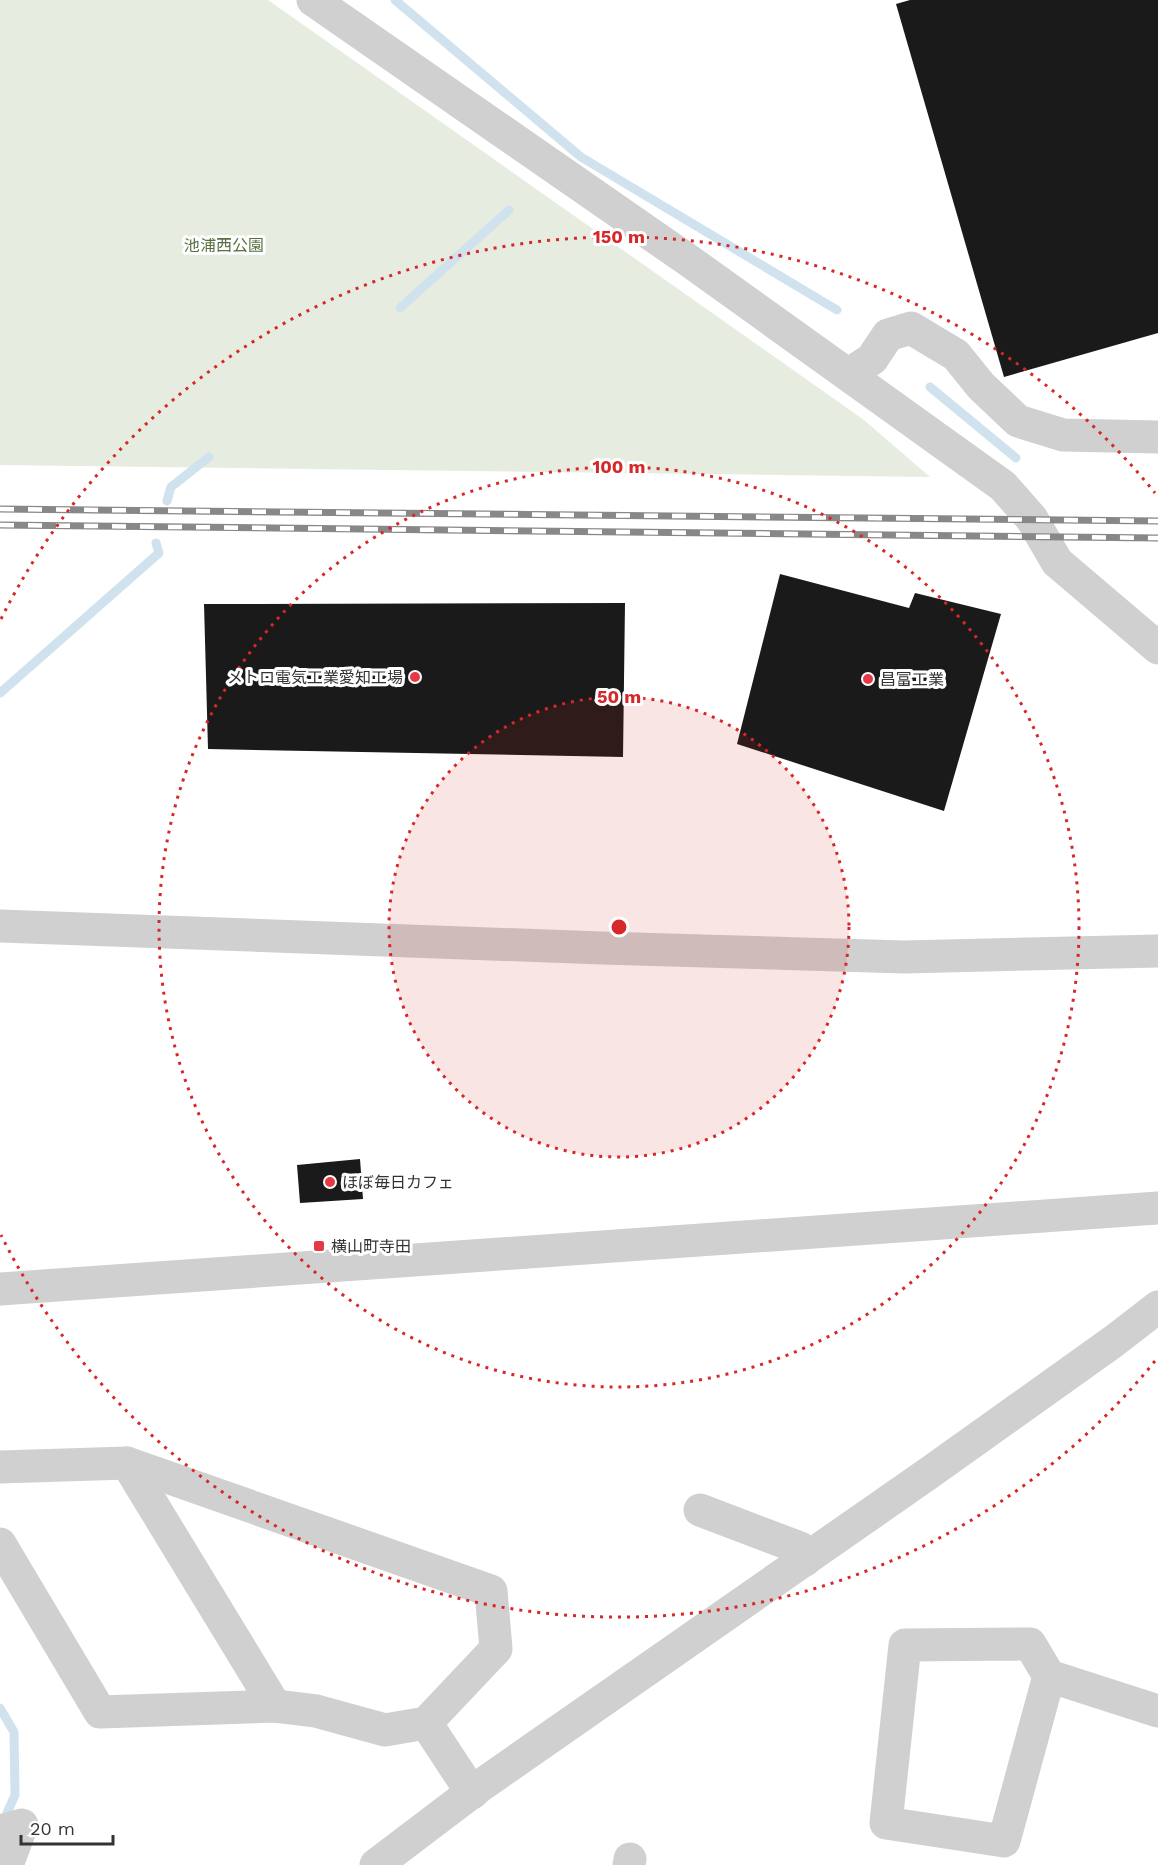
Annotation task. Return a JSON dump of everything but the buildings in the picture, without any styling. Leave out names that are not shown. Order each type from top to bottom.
[{"type":"street","points":[[313,0],[849,374],[1003,486],[1032,519],[1057,562],[1158,648]]},
{"type":"street","points":[[849,374],[872,359],[888,335],[911,328],[956,355],[981,386],[1018,421],[1063,435],[1158,437]]},
{"type":"street","points":[[0,926],[904,957],[1158,951]]},
{"type":"street","points":[[0,1289],[1158,1208]]},
{"type":"street","points":[[376,1865],[472,1793],[805,1560],[1104,1348],[1158,1307]]},
{"type":"street","points":[[0,1467],[127,1463],[491,1591],[496,1649],[426,1723],[385,1730],[316,1711],[275,1706],[100,1712],[0,1544]]},
{"type":"street","points":[[127,1463],[275,1706]]},
{"type":"street","points":[[700,1510],[800,1548],[805,1560]]},
{"type":"street","points":[[1049,1676],[1004,1841],[886,1823],[905,1645],[1030,1644],[1049,1676],[1158,1711]]},
{"type":"street","points":[[426,1723],[472,1793]]},
{"type":"street","points":[[0,1831],[22,1825],[7,1865]]},
{"type":"green space","name":"池浦西公園","points":[[0,0],[268,0],[864,420],[930,477],[0,465]]},
{"type":"waterway","points":[[395,0],[581,157],[837,310]]},
{"type":"waterway","points":[[400,308],[509,210]]},
{"type":"waterway","points":[[930,387],[1016,458]]},
{"type":"waterway","points":[[167,501],[171,487],[209,457]]},
{"type":"waterway","points":[[0,693],[159,553],[156,543]]},
{"type":"waterway","points":[[0,1708],[14,1732],[15,1795],[3,1822]]},
{"type":"railway","points":[[0,509],[1158,521]]},
{"type":"railway","points":[[0,525],[1158,538]]},
{"type":"place","name":"メトロ電気工業愛知工場","points":[[415,677]]},
{"type":"place","name":"昌富工業","points":[[868,679]]},
{"type":"place","name":"ほぼ毎日カフェ","points":[[330,1182]]},
{"type":"place","name":"横山町寺田","points":[[319,1246]]}]
